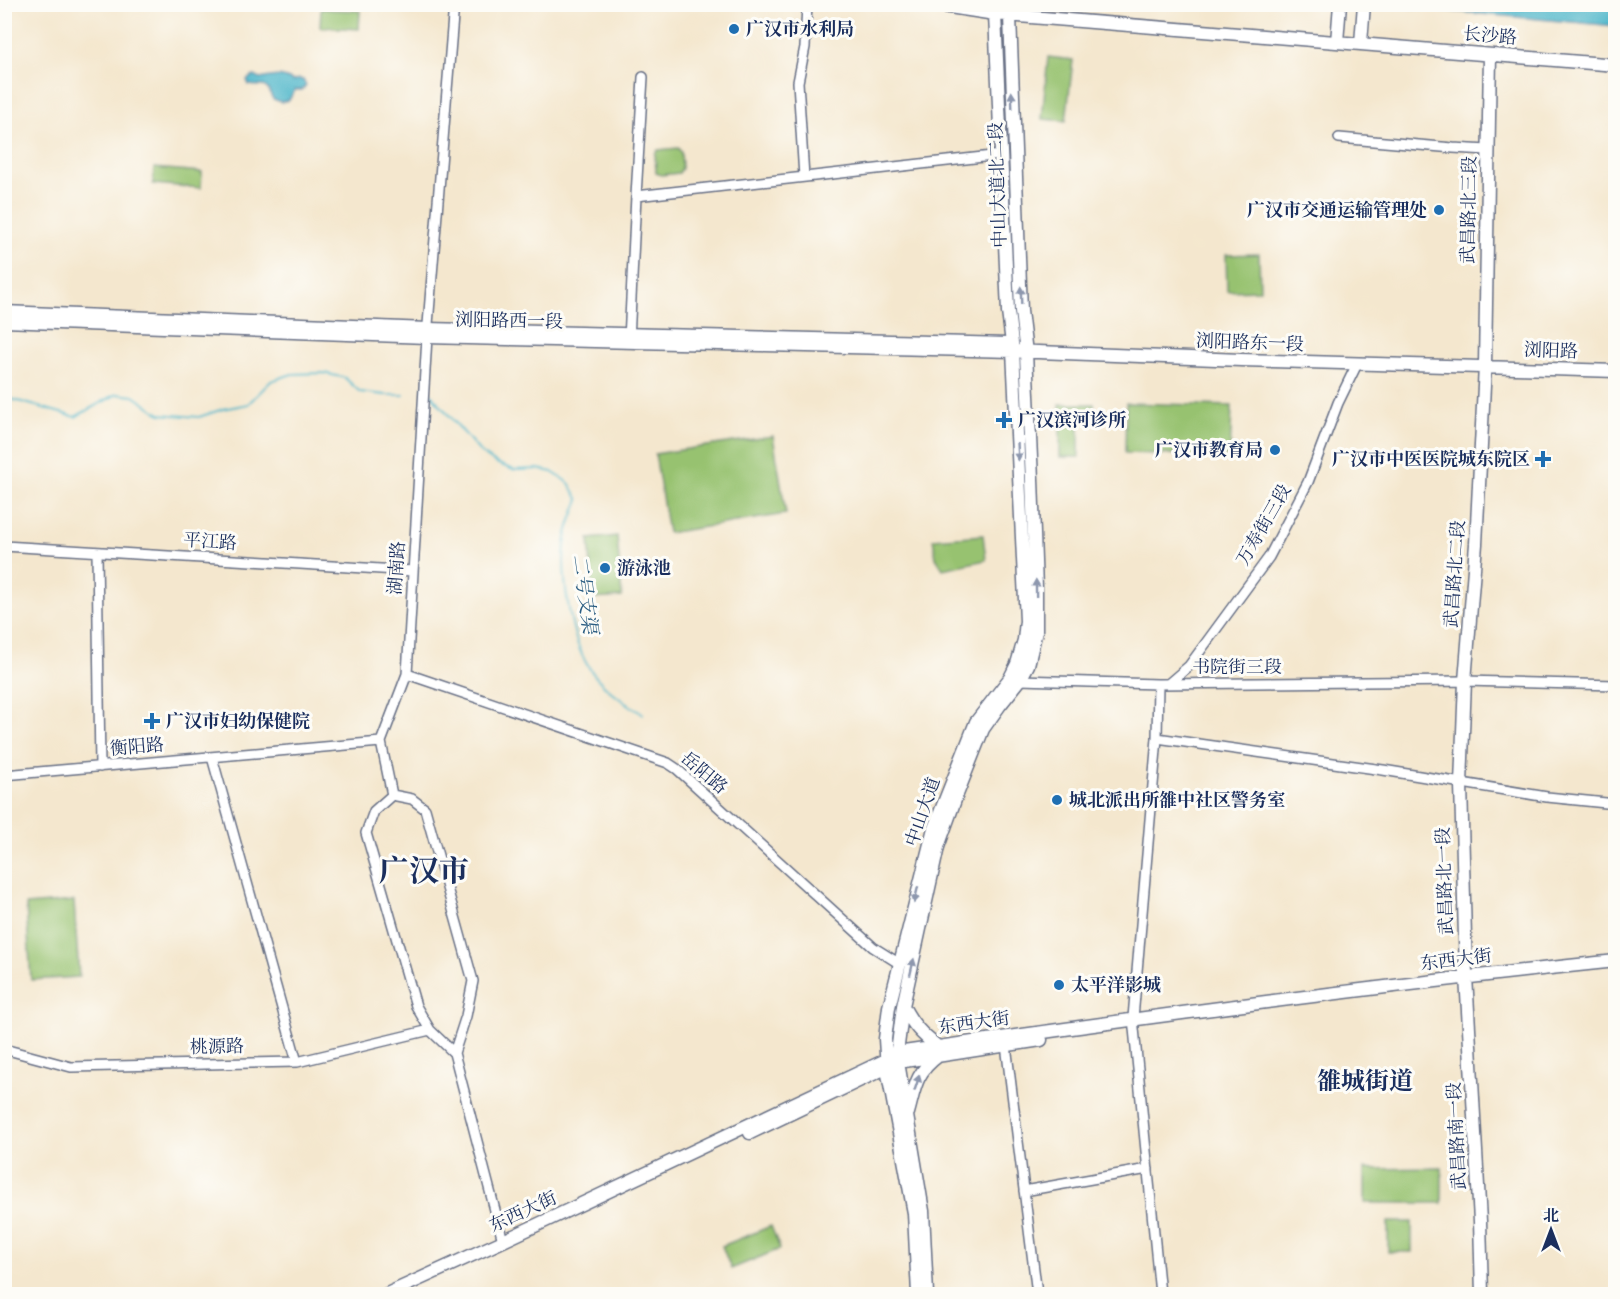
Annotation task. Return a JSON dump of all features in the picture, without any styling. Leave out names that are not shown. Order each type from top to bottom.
[{"type":"street","name":"湖南路","points":[[381,742],[406,674],[428,333],[454,4]]},
{"type":"street","points":[[804,177],[798,82],[806,47],[807,4]]},
{"type":"street","name":"长沙路","points":[[930,4],[1010,16],[1616,65]]},
{"type":"street","points":[[1337,42],[1340,4]]},
{"type":"street","points":[[1361,43],[1364,4]]},
{"type":"street","name":"中山大道北二段","points":[[995,14],[1008,312],[1017,350]]},
{"type":"street","name":"中山大道北二段","points":[[1010,16],[1021,311],[1017,350]]},
{"type":"street","name":"武昌路北三段","points":[[1485,366],[1490,55]]},
{"type":"street","points":[[629,338],[643,77]]},
{"type":"street","points":[[1339,138],[1488,150]]},
{"type":"street","points":[[636,196],[1001,155]]},
{"type":"street","points":[[4,312],[428,333]]},
{"type":"street","name":"浏阳路西一段","points":[[4,321],[629,338],[991,352],[1017,350]]},
{"type":"street","name":"浏阳路东一段","points":[[1017,350],[1357,364],[1485,366]]},
{"type":"street","name":"中山大道","points":[[918,1294],[914,1213],[892,1061],[938,847],[983,729],[1015,679],[1024,640],[1026,621],[1017,350]]},
{"type":"street","name":"万寿街三段","points":[[1168,684],[1189,666],[1269,557],[1308,482],[1338,403],[1357,364]]},
{"type":"street","name":"浏阳路","points":[[1485,366],[1616,370]]},
{"type":"street","name":"武昌路北二段","points":[[1461,784],[1465,681],[1476,544],[1485,366]]},
{"type":"street","name":"平江路","points":[[4,546],[413,572]]},
{"type":"street","points":[[97,552],[100,767]]},
{"type":"street","name":"岳阳路","points":[[406,674],[668,763],[873,947],[900,964]]},
{"type":"street","name":"中山大道","points":[[927,1294],[923,1211],[907,1117],[885,1040],[889,1007],[934,828],[976,722],[1015,679]]},
{"type":"street","name":"书院街三段","points":[[1015,679],[1158,684],[1465,681],[1616,685]]},
{"type":"street","points":[[1158,684],[1157,738],[1134,1022],[1160,1294]]},
{"type":"street","points":[[1157,738],[1383,770],[1547,797],[1616,804]]},
{"type":"street","points":[[381,742],[392,795]]},
{"type":"street","name":"衡阳路","points":[[4,775],[381,742]]},
{"type":"street","points":[[212,757],[297,1062]]},
{"type":"street","name":"武昌路北一段","points":[[1461,784],[1466,980]]},
{"type":"street","points":[[392,795],[374,811],[366,833],[416,1006],[430,1030],[454,1053],[503,1241]]},
{"type":"street","points":[[392,795],[412,799],[424,808],[473,981],[466,1016],[454,1053]]},
{"type":"street","name":"东西大街","points":[[387,1294],[892,1061],[938,1051],[1134,1022],[1616,961]]},
{"type":"street","name":"东西大街","points":[[1466,980],[1616,968]]},
{"type":"street","name":"武昌路南一段","points":[[1466,980],[1482,1294]]},
{"type":"street","points":[[903,1006],[915,1027],[938,1051],[919,1076],[907,1117]]},
{"type":"street","name":"东西大街","points":[[938,1051],[1006,1046],[1134,1022]]},
{"type":"street","name":"桃源路","points":[[4,1049],[71,1067],[297,1062],[430,1030]]},
{"type":"street","points":[[1006,1046],[1037,1294]]},
{"type":"street","name":"东西大街","points":[[406,1294],[892,1061]]},
{"type":"street","points":[[1024,1191],[1148,1169]]},
{"type":"green space","points":[[321,9],[360,11],[359,29],[320,27]]},
{"type":"green space","points":[[1048,57],[1073,60],[1066,121],[1042,119]]},
{"type":"green space","points":[[678,148],[681,152],[682,168],[679,173],[661,175],[656,173],[655,154],[658,150]]},
{"type":"green space","points":[[154,168],[202,172],[201,188],[153,184]]},
{"type":"green space","points":[[1259,254],[1260,290],[1227,291],[1226,255]]},
{"type":"green space","points":[[1126,403],[1232,406],[1230,456],[1125,453]]},
{"type":"green space","points":[[1060,404],[1094,404],[1094,422],[1060,422]]},
{"type":"green space","points":[[1060,423],[1079,423],[1079,457],[1060,457]]},
{"type":"green space","points":[[773,436],[786,514],[668,533],[655,454]]},
{"type":"green space","points":[[983,535],[986,560],[943,569],[936,558],[933,539]]},
{"type":"green space","name":"游泳池","points":[[617,536],[622,597],[593,599],[589,539]]},
{"type":"green space","points":[[74,901],[79,977],[31,980],[26,905]]},
{"type":"green space","points":[[1442,1168],[1442,1203],[1365,1203],[1365,1169]]},
{"type":"green space","points":[[1388,1222],[1412,1222],[1412,1252],[1388,1252]]},
{"type":"green space","points":[[771,1226],[780,1249],[731,1269],[722,1246]]},
{"type":"water","points":[[1381,5],[1615,5],[1615,26]]},
{"type":"water","points":[[255,76],[260,79],[277,76],[293,81],[299,79],[303,80],[306,85],[302,90],[295,90],[289,100],[281,102],[273,99],[265,87],[249,85],[247,80]]},
{"type":"waterway","name":"二号支渠","points":[[4,397],[75,417],[117,394],[134,396],[160,414],[199,417],[248,404],[271,381],[292,374],[324,373],[345,378],[360,392],[404,395]]},
{"type":"waterway","name":"二号支渠","points":[[430,393],[481,453],[496,463],[514,470],[538,469],[552,472],[569,483],[579,500],[567,533],[564,557],[566,589],[577,640],[588,666],[605,687],[643,714]]},
{"type":"place","name":"广汉市水利局","points":[[734,29]]},
{"type":"place","name":"广汉市交通运输管理处","points":[[1439,210]]},
{"type":"place","name":"广汉滨河诊所","points":[[1004,420]]},
{"type":"place","name":"广汉市教育局","points":[[1275,450]]},
{"type":"place","name":"广汉市中医医院城东院区","points":[[1543,459]]},
{"type":"place","name":"游泳池","points":[[605,568]]},
{"type":"place","name":"广汉市妇幼保健院","points":[[152,721]]},
{"type":"place","name":"城北派出所雒中社区警务室","points":[[1057,800]]},
{"type":"place","name":"太平洋影城","points":[[1059,985]]},
{"type":"district","name":"广汉市","points":[[424,871]]},
{"type":"district","name":"雒城街道","points":[[1365,1081]]}]
